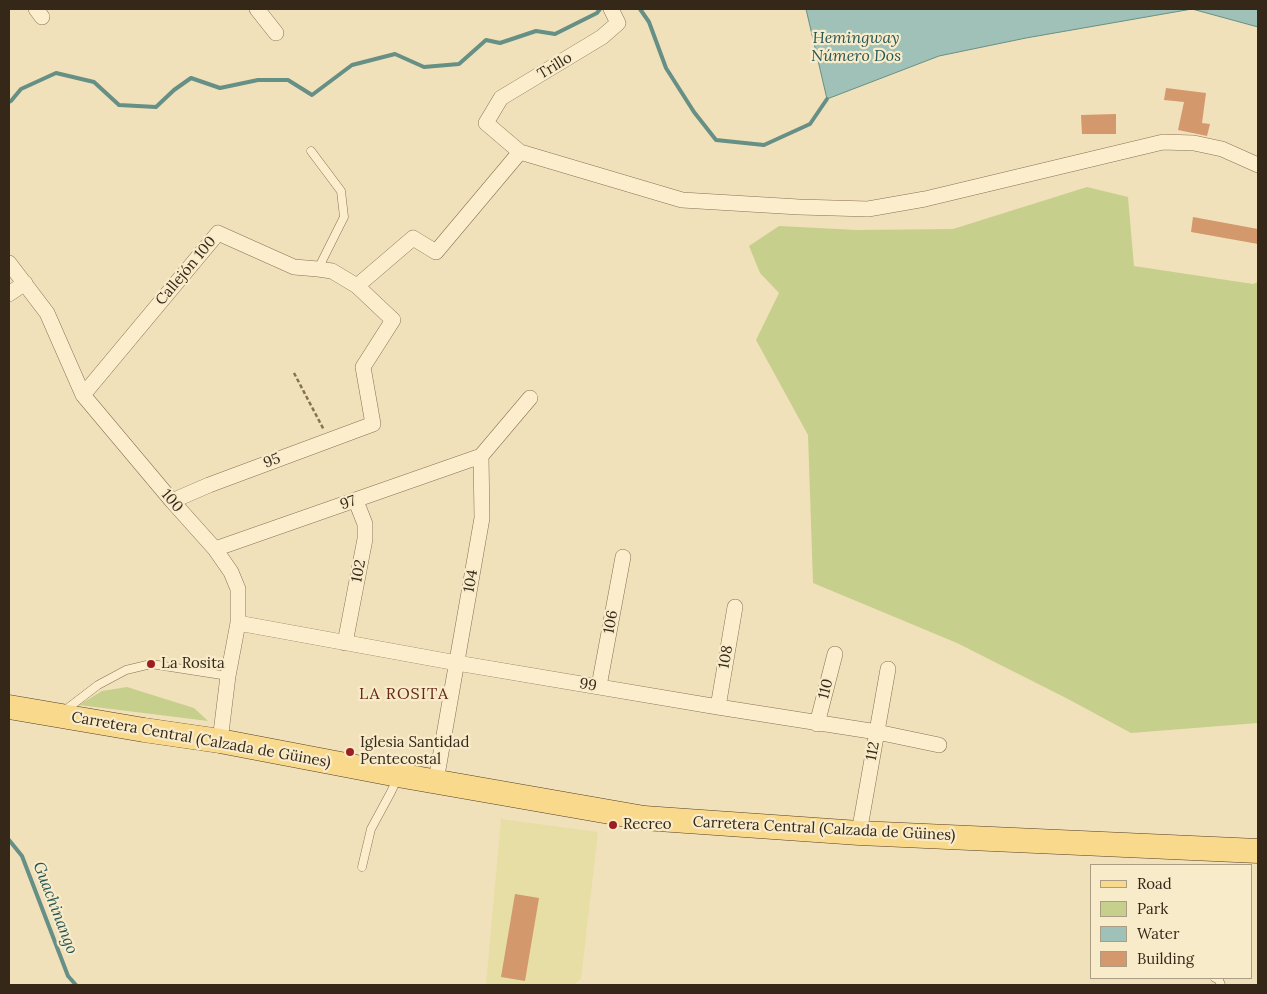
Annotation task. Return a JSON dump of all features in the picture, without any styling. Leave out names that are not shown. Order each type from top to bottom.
[{"type":"main road","name":"Carretera Central (Calzada de Güines)","points":[[9,708],[220,741],[398,775],[644,818],[858,833],[1258,851]]},
{"type":"street","points":[[257,9],[276,33]]},
{"type":"street","name":"Trillo","points":[[520,152],[486,123],[502,98],[602,37],[618,24],[611,9]]},
{"type":"street","points":[[358,286],[413,238],[436,252],[520,152],[682,200],[868,209],[926,199],[1163,142],[1194,143],[1222,150],[1258,166]]},
{"type":"street","name":"Callejón 100","points":[[83,395],[218,233],[294,267],[332,271],[358,286],[393,320],[363,368],[373,424]]},
{"type":"street","name":"100","points":[[9,262],[47,313],[83,395],[214,549],[231,572],[238,589],[238,623],[228,676],[220,741]]},
{"type":"street","points":[[9,294],[25,283]]},
{"type":"street","points":[[481,456],[530,398]]},
{"type":"street","name":"95","points":[[172,501],[209,485],[373,424]]},
{"type":"street","name":"97","points":[[214,549],[481,456]]},
{"type":"street","name":"104","points":[[436,781],[482,518],[481,456]]},
{"type":"street","name":"102","points":[[345,643],[365,539],[365,524],[356,501]]},
{"type":"street","name":"106","points":[[599,686],[623,557]]},
{"type":"street","name":"108","points":[[718,707],[735,607]]},
{"type":"street","name":"99","points":[[238,623],[456,663],[817,724],[876,732],[939,745]]},
{"type":"street","name":"110","points":[[817,724],[835,654]]},
{"type":"street","name":"112","points":[[858,833],[888,669]]},
{"type":"lane","points":[[311,152],[340,191],[344,217],[318,269]]},
{"type":"lane","points":[[58,716],[98,685],[126,670],[151,664],[228,676]]},
{"type":"lane","points":[[362,866],[371,829],[398,775]]},
{"type":"path","points":[[294,374],[329,440]]},
{"type":"shaded area","points":[[501,819],[598,832],[581,979],[574,985],[488,985],[486,983]]},
{"type":"green space","points":[[1087,187],[1128,197],[1134,266],[1253,284],[1258,282],[1258,723],[1131,733],[957,643],[813,583],[808,435],[756,340],[779,293],[760,273],[749,246],[779,226],[857,230],[953,229]]},
{"type":"green space","points":[[127,687],[194,708],[208,721],[79,705],[102,691]]},
{"type":"water","name":"Hemingway Número Dos","points":[[806,9],[1192,9],[1026,38],[939,56],[827,99]]},
{"type":"water","points":[[1192,9],[1258,9],[1258,27]]},
{"type":"building","points":[[1166,88],[1206,93],[1202,123],[1210,124],[1207,136],[1178,130],[1184,102],[1164,100]]},
{"type":"building","points":[[1116,114],[1116,134],[1082,134],[1081,115]]},
{"type":"building","points":[[1193,217],[1258,229],[1258,244],[1191,232]]},
{"type":"building","points":[[515,894],[539,898],[525,981],[501,977]]},
{"type":"waterway","name":"Guachinango","points":[[9,102],[21,89],[56,73],[94,82],[119,105],[156,107],[174,90],[191,78],[220,88],[258,80],[288,80],[312,95],[352,65],[395,54],[424,67],[459,64],[486,40],[500,43],[536,31],[555,34],[597,13],[600,9]]},
{"type":"waterway","points":[[640,9],[649,22],[666,68],[694,112],[716,140],[764,145],[810,124],[827,99]]},
{"type":"waterway","name":"Guachinango","points":[[9,840],[22,856],[68,976],[76,985]]},
{"type":"place","name":"La Rosita","points":[[151,664]]},
{"type":"place","name":"Iglesia Santidad Pentecostal","points":[[350,752]]},
{"type":"place","name":"Recreo","points":[[613,825]]},
{"type":"district","name":"LA ROSITA","points":[[404,694]]}]
